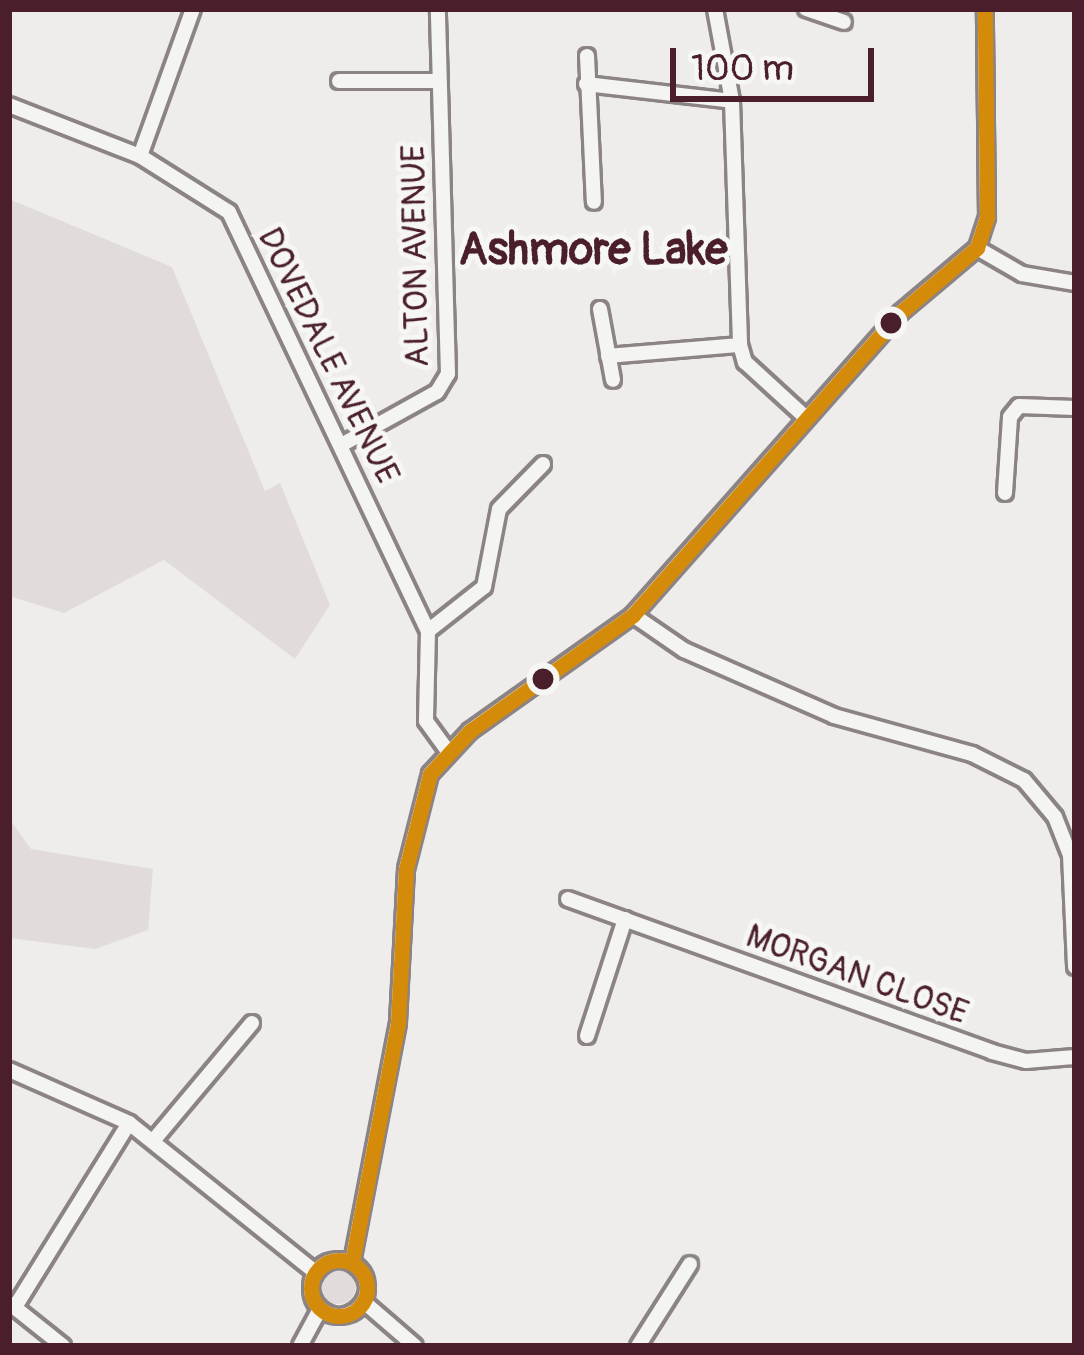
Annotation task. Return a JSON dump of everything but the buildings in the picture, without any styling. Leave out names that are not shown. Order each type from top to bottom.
[{"type":"street","points":[[140,156],[193,9]]},
{"type":"street","name":"ALTON AVENUE","points":[[343,443],[437,392],[448,374],[438,9]]},
{"type":"street","points":[[715,9],[732,101],[740,344],[745,362],[805,417]]},
{"type":"street","points":[[806,9],[844,22]]},
{"type":"street","points":[[352,1262],[398,1022],[418,800],[447,750],[633,615],[900,313],[977,248],[987,217],[985,9]]},
{"type":"street","points":[[587,56],[594,202]]},
{"type":"street","points":[[339,81],[439,81]]},
{"type":"street","points":[[586,84],[732,101]]},
{"type":"street","name":"DOVEDALE AVENUE","points":[[9,105],[140,156],[229,212],[343,443],[428,632],[426,721],[447,750]]},
{"type":"street","points":[[977,248],[1022,274],[1075,283]]},
{"type":"street","points":[[600,309],[613,380]]},
{"type":"street","points":[[608,356],[740,344]]},
{"type":"street","points":[[1005,493],[1010,417],[1018,406],[1075,409]]},
{"type":"street","points":[[428,632],[484,587],[500,509],[543,464]]},
{"type":"street","points":[[633,615],[684,650],[834,716],[972,754],[1024,780],[1055,817],[1070,855],[1075,967]]},
{"type":"street","name":"MORGAN CLOSE","points":[[568,899],[992,1052],[1026,1061],[1075,1057]]},
{"type":"street","points":[[587,1036],[625,919]]},
{"type":"street","points":[[153,1141],[252,1023]]},
{"type":"street","points":[[9,1070],[129,1123],[315,1272]]},
{"type":"street","points":[[63,1346],[12,1305],[129,1123]]},
{"type":"street","points":[[328,1262],[352,1262],[367,1280],[364,1302],[346,1316],[320,1309],[310,1292],[315,1272],[328,1262]]},
{"type":"street","points":[[638,1346],[690,1264]]},
{"type":"street","points":[[364,1302],[395,1340],[416,1346]]},
{"type":"street","points":[[300,1346],[320,1309]]},
{"type":"shaded area","points":[[9,199],[172,267],[265,491],[280,483],[330,605],[295,659],[164,560],[64,613],[9,596]]},
{"type":"shaded area","points":[[9,818],[31,849],[153,869],[148,930],[95,949],[9,938]]},
{"type":"shaded area","points":[[338,1268],[351,1273],[356,1286],[351,1299],[338,1304],[325,1299],[320,1286],[325,1273]]},
{"type":"transit line","points":[[352,1262],[398,1022],[406,869],[430,774],[470,731],[633,615],[900,313],[977,248],[987,217],[985,9]]},
{"type":"transit line","points":[[339,1260],[359,1268],[367,1288],[359,1308],[339,1316],[319,1308],[311,1288],[319,1268],[339,1260]]},
{"type":"district","name":"Ashmore Lake","points":[[593,251]]}]
